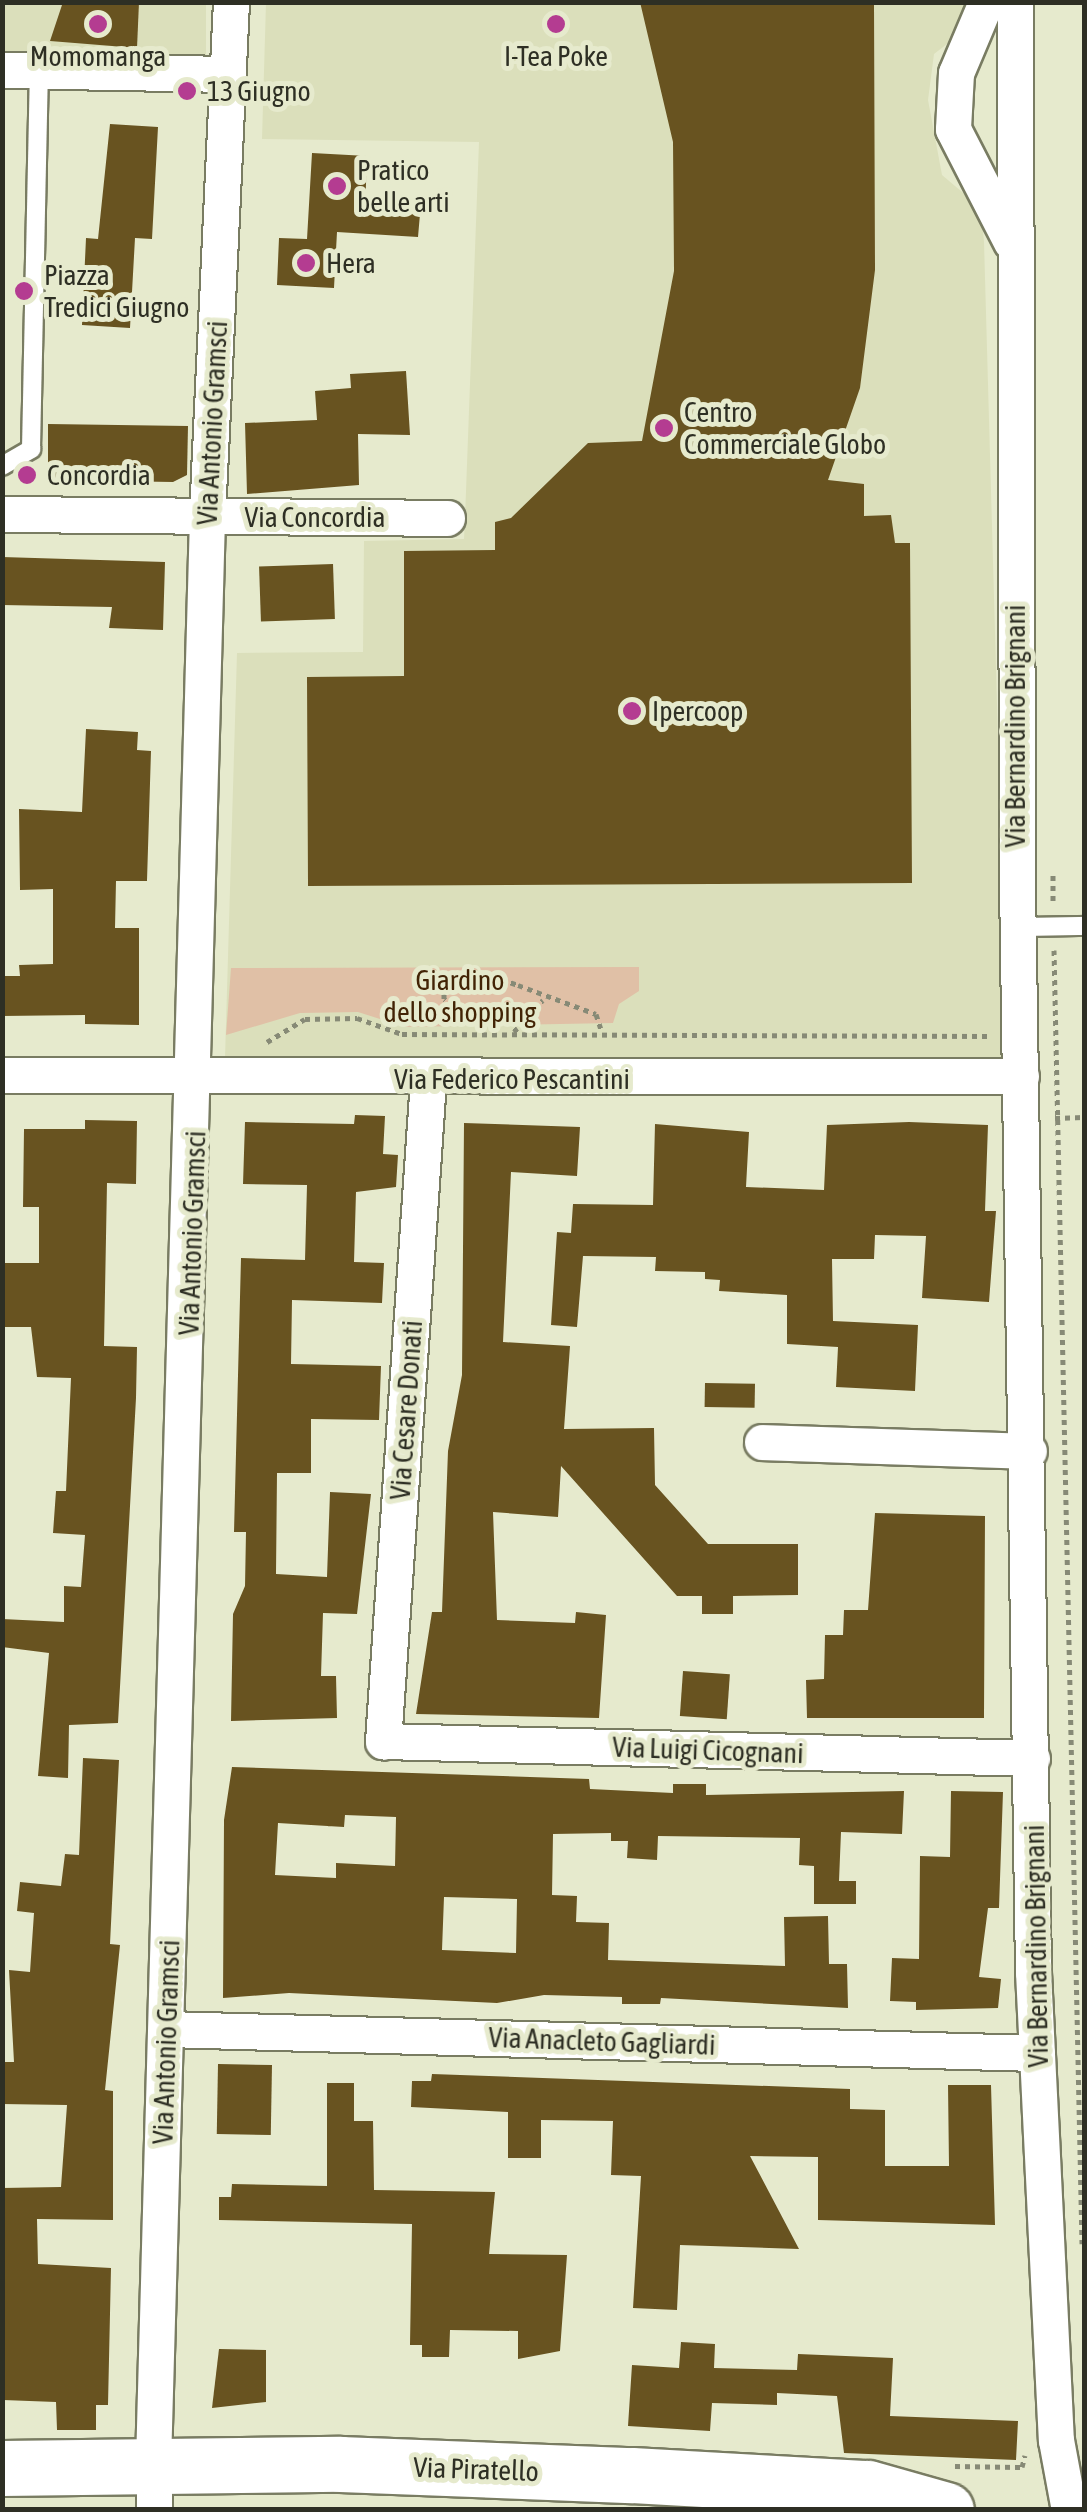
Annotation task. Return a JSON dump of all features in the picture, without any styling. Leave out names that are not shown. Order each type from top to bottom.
[{"type":"main road","name":"Via Piratello","points":[[2,2468],[154,2489],[341,2490],[821,2510]]},
{"type":"main road","name":"Via Piratello","points":[[2,2499],[154,2489],[868,2488],[946,2510]]},
{"type":"street","name":"Via Antonio Gramsci","points":[[154,2489],[196,1078],[207,516],[231,2]]},
{"type":"street","points":[[986,2],[956,73],[953,130],[1011,242]]},
{"type":"street","name":"Via Bernardino Brignani","points":[[1015,2],[1017,158],[1011,242],[1018,928],[1037,2053],[1056,2440],[1069,2510]]},
{"type":"street","points":[[970,45],[1016,60]]},
{"type":"street","points":[[2,70],[228,74]]},
{"type":"street","points":[[972,168],[1017,158]]},
{"type":"street","name":"Via Concordia","points":[[2,514],[447,518]]},
{"type":"street","name":"Via Federico Pescantini","points":[[2,1076],[428,1080],[1021,1076]]},
{"type":"street","name":"Via Cesare Donati","points":[[383,1741],[428,1080]]},
{"type":"street","points":[[762,1442],[1029,1451]]},
{"type":"street","name":"Via Luigi Cicognani","points":[[383,1741],[1032,1758]]},
{"type":"street","name":"Via Anacleto Gagliardi","points":[[166,2029],[1037,2053]]},
{"type":"street","name":"Via Bernardino Brignani","points":[[1043,2510],[1056,2440]]},
{"type":"lane","points":[[2,466],[31,449],[39,70]]},
{"type":"lane","points":[[1018,928],[1084,926]]},
{"type":"path","points":[[1052,868],[1082,2265]]},
{"type":"path","points":[[517,1032],[516,1020],[501,1008],[454,1006],[444,999],[444,980],[492,976],[543,1000],[596,1014],[602,1033]]},
{"type":"path","points":[[516,1020],[543,1000]]},
{"type":"path","points":[[251,1042],[305,1020],[358,1018],[402,1034],[997,1036]]},
{"type":"shaded area","points":[[3,3],[206,3],[206,56],[3,56]]},
{"type":"shaded area","points":[[266,3],[974,3],[956,37],[934,54],[928,100],[942,175],[981,208],[984,242],[1007,1059],[225,1058],[237,653],[363,652],[364,541],[464,539],[465,518],[479,142],[262,139]]},
{"type":"green space","name":"Giardino dello shopping","points":[[639,967],[639,991],[619,1004],[613,1023],[405,1027],[358,1012],[300,1013],[226,1035],[231,968]]},
{"type":"building","points":[[63,2],[139,2],[137,48],[50,41]]},
{"type":"building","points":[[640,2],[874,2],[875,270],[860,388],[828,480],[864,484],[864,516],[891,515],[895,543],[910,543],[912,883],[308,886],[307,677],[404,676],[404,551],[495,550],[495,522],[511,518],[588,443],[642,441],[674,271],[673,142]]},
{"type":"building","points":[[110,124],[158,127],[152,239],[135,238],[130,328],[82,325],[86,238],[98,239]]},
{"type":"building","points":[[312,153],[367,156],[365,211],[420,214],[418,237],[337,232],[334,288],[277,285],[279,238],[307,239]]},
{"type":"building","points":[[406,371],[410,435],[358,434],[359,485],[247,494],[245,423],[317,420],[315,391],[351,388],[350,374]]},
{"type":"building","points":[[48,424],[188,426],[187,475],[173,482],[48,480]]},
{"type":"building","points":[[2,557],[165,562],[163,630],[109,628],[112,607],[2,605]]},
{"type":"building","points":[[333,564],[335,619],[261,622],[259,567]]},
{"type":"building","points":[[86,729],[138,732],[137,750],[151,751],[147,881],[116,881],[115,928],[139,928],[139,1025],[85,1024],[85,1015],[2,1016],[2,976],[20,976],[19,965],[53,964],[53,889],[20,890],[19,809],[82,812]]},
{"type":"building","points":[[355,1115],[385,1116],[383,1154],[398,1155],[396,1187],[356,1192],[354,1262],[384,1263],[382,1303],[292,1300],[291,1364],[381,1366],[379,1420],[311,1419],[311,1473],[277,1473],[276,1574],[327,1577],[330,1492],[371,1494],[357,1614],[323,1613],[321,1676],[336,1676],[337,1718],[231,1721],[233,1614],[245,1586],[246,1532],[234,1532],[241,1258],[305,1260],[307,1185],[243,1184],[245,1122],[354,1124]]},
{"type":"building","points":[[85,1120],[137,1121],[136,1184],[107,1183],[104,1346],[137,1347],[136,1398],[118,1723],[69,1725],[68,1778],[38,1776],[49,1653],[2,1647],[2,1619],[64,1622],[64,1586],[81,1587],[85,1535],[53,1533],[56,1491],[66,1491],[71,1378],[37,1377],[31,1327],[2,1327],[2,1263],[39,1263],[39,1207],[23,1207],[24,1129],[85,1129]]},
{"type":"building","points":[[464,1123],[580,1127],[577,1176],[511,1172],[503,1342],[570,1346],[564,1429],[654,1428],[655,1485],[708,1544],[798,1544],[798,1595],[733,1596],[733,1614],[702,1614],[702,1596],[677,1596],[561,1466],[558,1517],[493,1512],[497,1620],[575,1623],[576,1612],[606,1615],[599,1718],[416,1714],[432,1612],[442,1612],[448,1451],[462,1375]]},
{"type":"building","points":[[655,1124],[749,1132],[746,1187],[824,1190],[827,1125],[988,1125],[985,1211],[996,1211],[989,1302],[922,1298],[926,1236],[875,1235],[874,1259],[832,1259],[833,1321],[918,1325],[915,1391],[836,1387],[838,1347],[787,1344],[787,1295],[719,1291],[720,1280],[705,1279],[705,1272],[655,1271],[656,1257],[583,1256],[577,1327],[551,1325],[557,1232],[571,1233],[573,1204],[653,1205]]},
{"type":"building","points":[[705,1383],[755,1384],[755,1408],[705,1407]]},
{"type":"building","points":[[875,1513],[985,1516],[984,1718],[807,1718],[806,1680],[824,1679],[825,1635],[843,1635],[844,1610],[868,1610]]},
{"type":"building","points":[[683,1671],[730,1674],[727,1719],[680,1716]]},
{"type":"building","points":[[83,1758],[119,1760],[110,1944],[120,1945],[105,2090],[113,2091],[113,2220],[37,2219],[38,2264],[111,2268],[108,2405],[96,2405],[96,2430],[57,2430],[56,2402],[3,2400],[2,2188],[61,2187],[67,2105],[2,2104],[2,2062],[14,2062],[9,1970],[30,1972],[34,1913],[17,1911],[20,1882],[61,1886],[65,1854],[79,1855]]},
{"type":"building","points":[[232,1767],[589,1779],[590,1789],[673,1793],[673,1784],[706,1784],[706,1795],[904,1791],[902,1834],[841,1832],[839,1881],[856,1881],[856,1904],[814,1904],[814,1866],[799,1865],[800,1838],[658,1836],[657,1860],[627,1858],[628,1841],[611,1841],[611,1833],[553,1834],[552,1895],[577,1896],[576,1922],[609,1923],[608,1960],[785,1966],[784,1917],[828,1916],[829,1964],[847,1964],[848,2008],[661,1998],[660,2004],[622,2004],[622,1997],[544,1995],[497,2003],[289,1993],[223,1998],[224,1820]],"holes":[[[345,1815],[396,1817],[395,1866],[336,1863],[336,1878],[275,1875],[278,1823],[344,1827]],[[444,1897],[517,1899],[516,1953],[442,1950]]]},
{"type":"building","points":[[951,1791],[1003,1792],[999,1908],[988,1908],[979,1977],[1001,1979],[998,2008],[916,2010],[916,2002],[890,2001],[892,1958],[919,1959],[920,1856],[950,1857]]},
{"type":"building","points":[[218,2064],[272,2065],[271,2135],[217,2134]]},
{"type":"building","points":[[432,2074],[850,2089],[850,2109],[885,2110],[885,2166],[949,2166],[948,2085],[991,2085],[995,2225],[818,2220],[818,2157],[750,2156],[799,2249],[680,2245],[677,2310],[633,2308],[641,2176],[611,2175],[613,2121],[541,2120],[541,2158],[508,2158],[508,2112],[411,2107],[412,2081],[431,2081]]},
{"type":"building","points":[[327,2083],[354,2083],[354,2121],[373,2121],[374,2190],[495,2192],[489,2254],[567,2255],[560,2351],[518,2359],[518,2331],[450,2330],[449,2357],[422,2357],[422,2345],[410,2345],[412,2224],[219,2220],[219,2197],[231,2197],[232,2184],[327,2186]]},
{"type":"building","points":[[681,2342],[715,2344],[714,2368],[797,2370],[798,2354],[893,2358],[890,2416],[1018,2421],[1016,2460],[844,2453],[837,2396],[777,2393],[777,2405],[712,2403],[710,2431],[628,2426],[632,2365],[679,2368]]},
{"type":"building","points":[[219,2349],[266,2350],[266,2402],[212,2408]]},
{"type":"place","name":"Momomanga","points":[[98,24]]},
{"type":"place","name":"I-Tea Poke","points":[[556,24]]},
{"type":"place","name":"13 Giugno","points":[[187,91]]},
{"type":"place","name":"Pratico belle arti","points":[[337,186]]},
{"type":"place","name":"Hera","points":[[306,263]]},
{"type":"place","name":"Piazza Tredici Giugno","points":[[24,291]]},
{"type":"place","name":"Centro Commerciale Globo","points":[[664,428]]},
{"type":"place","name":"Concordia","points":[[27,475]]},
{"type":"place","name":"Ipercoop","points":[[632,711]]}]
